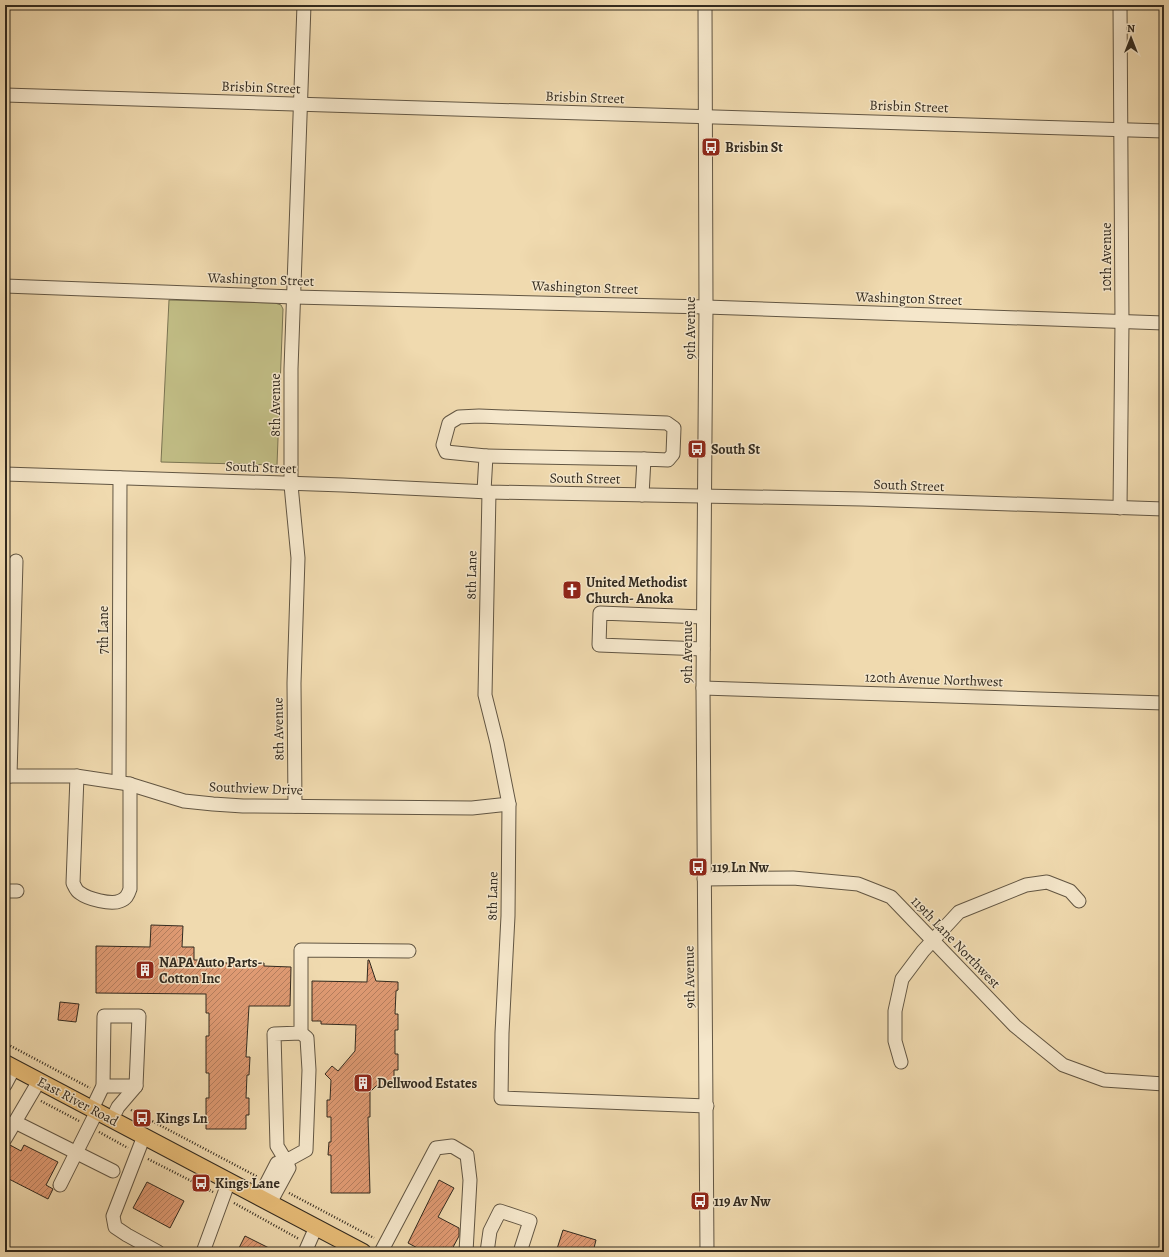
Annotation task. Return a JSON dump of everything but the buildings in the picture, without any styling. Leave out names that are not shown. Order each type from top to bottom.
[{"type":"main road","name":"East River Road","points":[[10,1065],[362,1252]]},
{"type":"street","name":"8th Avenue","points":[[296,806],[294,683],[298,558],[291,484],[299,104],[304,5]]},
{"type":"street","name":"9th Avenue","points":[[705,5],[706,307],[703,688],[708,1252]]},
{"type":"street","name":"10th Avenue","points":[[1120,5],[1122,323],[1120,508]]},
{"type":"street","name":"Brisbin Street","points":[[5,95],[1164,131]]},
{"type":"street","name":"Washington Street","points":[[5,286],[294,297],[706,307],[1122,323],[1164,323]]},
{"type":"street","points":[[479,416],[667,423],[674,428],[673,454],[668,460],[486,456],[446,452],[443,445],[449,423],[459,418],[479,416]]},
{"type":"street","name":"8th Lane","points":[[486,456],[485,695],[497,743],[509,804],[508,916],[502,1033],[501,1098],[707,1106]]},
{"type":"street","points":[[642,495],[644,459]]},
{"type":"street","name":"South Street","points":[[5,474],[486,492],[704,496],[1164,509]]},
{"type":"street","name":"7th Lane","points":[[77,776],[73,883],[79,893],[86,896],[113,903],[121,901],[127,897],[130,889],[125,783],[120,478]]},
{"type":"street","points":[[7,776],[10,598],[16,561]]},
{"type":"street","points":[[703,617],[600,613],[598,645],[703,649]]},
{"type":"street","name":"120th Avenue Northwest","points":[[703,688],[1164,703]]},
{"type":"street","name":"Southview Drive","points":[[7,776],[77,776],[125,783],[192,802],[243,806],[472,808],[509,804]]},
{"type":"street","name":"119th Lane Northwest","points":[[704,879],[793,878],[858,884],[891,897],[1015,1026],[1063,1065],[1104,1080],[1164,1084]]},
{"type":"street","points":[[901,1062],[895,1041],[895,1011],[902,979],[933,941],[960,912],[1026,885],[1047,882],[1070,891],[1079,901]]},
{"type":"street","points":[[301,1033],[301,950],[409,951]]},
{"type":"street","points":[[60,1185],[88,1126],[101,1090],[104,1016],[139,1016],[136,1086],[121,1104],[112,1119]]},
{"type":"street","points":[[265,1201],[273,1185],[288,1168],[286,1160],[277,1146],[274,1034],[301,1033],[307,1038],[309,1070],[306,1150],[286,1160]]},
{"type":"street","points":[[5,1085],[10,1065]]},
{"type":"street","points":[[5,1139],[39,1081]]},
{"type":"street","points":[[101,1090],[136,1086]]},
{"type":"street","points":[[15,1122],[113,1171]]},
{"type":"street","points":[[144,1136],[112,1216],[115,1226],[158,1252]]},
{"type":"street","points":[[383,1248],[436,1148],[452,1146],[467,1155],[470,1180],[466,1252]]},
{"type":"street","points":[[202,1252],[222,1196],[229,1182]]},
{"type":"street","points":[[487,1252],[490,1230],[500,1211],[530,1221],[520,1252]]},
{"type":"street","points":[[307,1248],[316,1227]]},
{"type":"path","points":[[5,1043],[101,1090]]},
{"type":"path","points":[[30,1096],[222,1196],[307,1248]]},
{"type":"path","points":[[121,1104],[273,1185],[383,1248]]},
{"type":"shaded area","points":[[169,300],[275,303],[281,305],[283,309],[277,465],[161,462]]},
{"type":"place","name":"Brisbin St","points":[[711,147]]},
{"type":"place","name":"South St","points":[[697,449]]},
{"type":"place","name":"United Methodist Church- Anoka","points":[[572,590]]},
{"type":"place","name":"119 Ln Nw","points":[[698,867]]},
{"type":"place","name":"NAPA Auto Parts- Cotton Inc","points":[[145,970]]},
{"type":"place","name":"Dellwood Estates","points":[[363,1083]]},
{"type":"place","name":"Kings Ln","points":[[142,1118]]},
{"type":"place","name":"Kings Lane","points":[[201,1183]]},
{"type":"place","name":"119 Av Nw","points":[[700,1201]]}]
